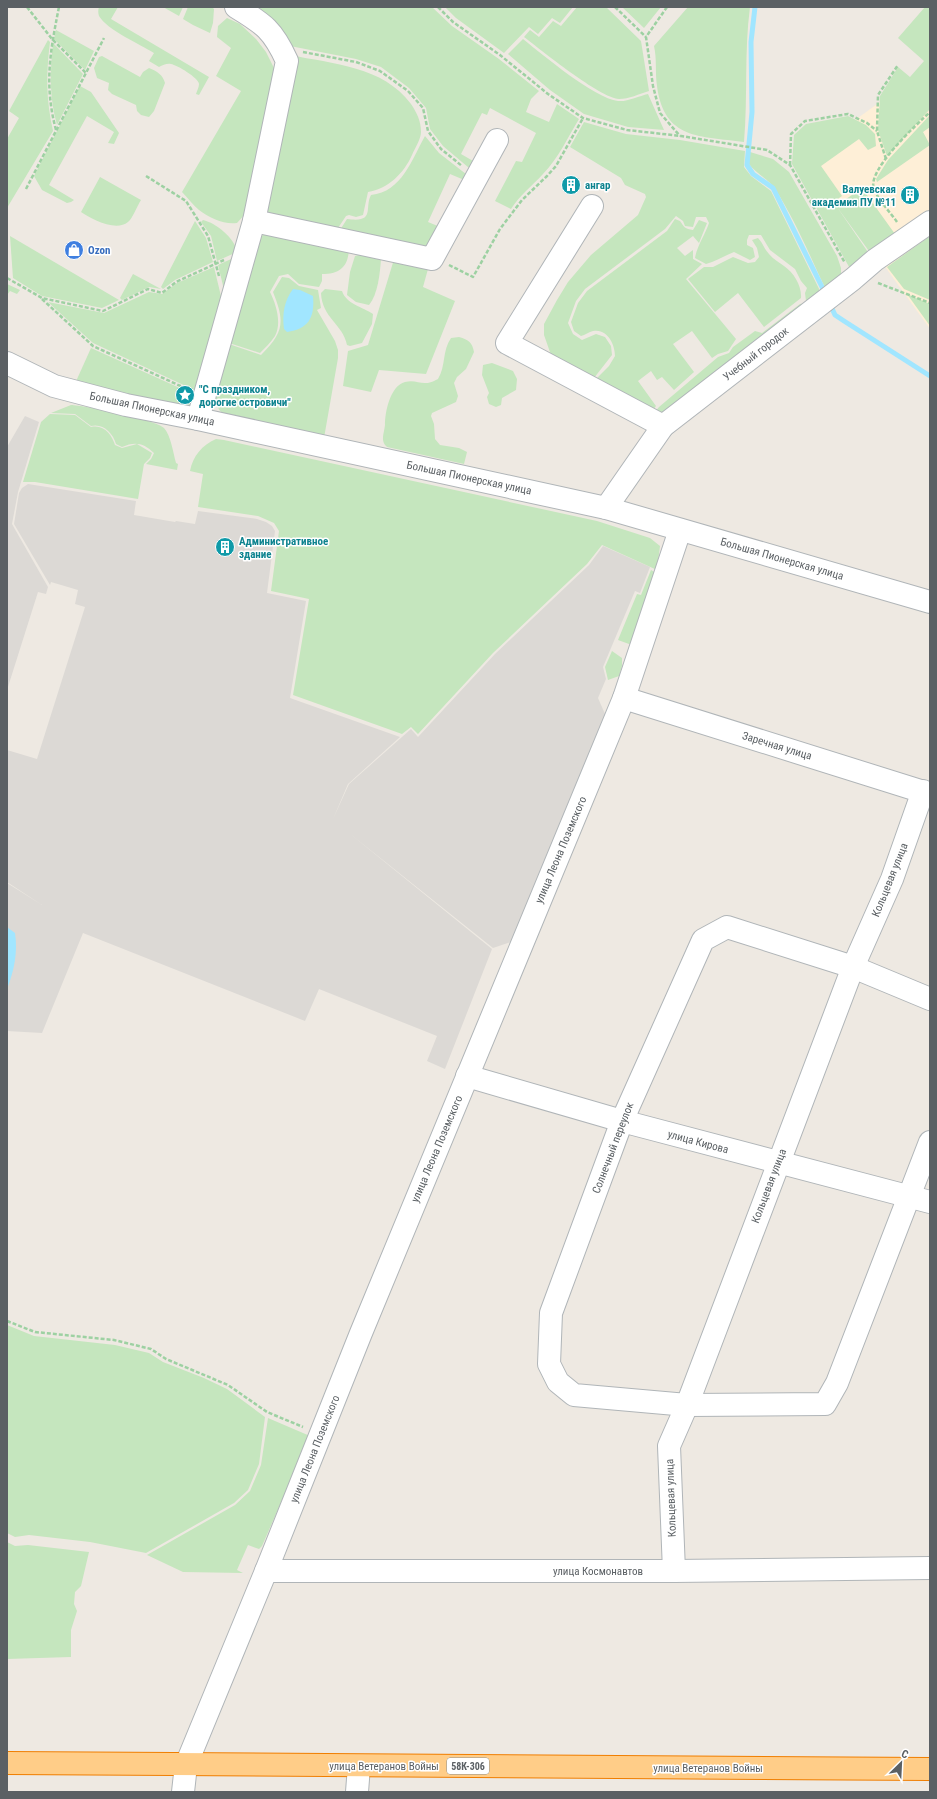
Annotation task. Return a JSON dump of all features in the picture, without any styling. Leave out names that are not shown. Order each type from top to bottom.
[{"type":"highway","name":"улица Ветеранов Войны","points":[[7,1763],[930,1769]]},
{"type":"street","points":[[198,419],[254,221],[287,61],[277,39],[260,21],[236,7]]},
{"type":"street","points":[[254,221],[432,258],[497,140]]},
{"type":"street","points":[[592,206],[507,343],[663,426]]},
{"type":"street","name":"Учебный городок","points":[[606,508],[663,426],[854,279],[875,260],[930,222]]},
{"type":"street","name":"Большая Пионерская улица","points":[[7,363],[54,386],[126,405],[198,419],[606,508],[930,602]]},
{"type":"street","name":"улица Леона Поземского","points":[[182,1792],[186,1765],[467,1076],[624,698],[680,530]]},
{"type":"street","name":"Заречная улица","points":[[624,698],[926,792]]},
{"type":"street","name":"Кольцевая улица","points":[[674,1571],[669,1446],[687,1405],[853,967],[892,878],[926,792]]},
{"type":"street","name":"Солнечный переулок","points":[[687,1405],[574,1395],[558,1382],[549,1364],[551,1313],[622,1121],[703,940],[727,927],[853,967]]},
{"type":"street","points":[[853,967],[930,999]]},
{"type":"street","name":"улица Кирова","points":[[467,1076],[622,1121],[930,1202]]},
{"type":"street","points":[[687,1405],[825,1404],[837,1383],[930,1142]]},
{"type":"street","name":"улица Космонавтов","points":[[266,1571],[674,1571],[930,1568]]},
{"type":"street","points":[[357,1792],[359,1766]]},
{"type":"path","points":[[27,7],[52,39],[86,73]]},
{"type":"path","points":[[56,130],[50,107],[48,76],[52,39],[59,7]]},
{"type":"path","points":[[438,7],[453,22],[500,54],[548,94],[583,118],[627,130],[680,136],[767,150],[790,165],[854,279],[872,280],[907,292],[930,303]]},
{"type":"path","points":[[615,7],[646,37],[653,86],[660,113],[680,136]]},
{"type":"path","points":[[646,37],[667,7]]},
{"type":"path","points":[[26,189],[104,38]]},
{"type":"path","points":[[281,48],[356,62],[380,71],[408,91],[423,108],[428,131],[441,149],[476,178]]},
{"type":"path","points":[[886,159],[877,131],[878,95],[898,65]]},
{"type":"path","points":[[908,238],[873,188],[873,179],[886,159],[930,112]]},
{"type":"path","points":[[790,165],[791,134],[804,121],[848,114],[867,123],[877,131]]},
{"type":"path","points":[[432,258],[473,277],[500,229],[522,200],[556,166],[583,118]]},
{"type":"path","points":[[146,176],[186,201],[208,236],[219,278]]},
{"type":"path","points":[[42,298],[103,311],[148,289],[162,292],[176,282],[245,251]]},
{"type":"path","points":[[7,278],[42,298],[92,346],[205,397]]},
{"type":"path","points":[[7,1321],[35,1332],[114,1340],[151,1349],[166,1359],[228,1385],[267,1412],[320,1435]]},
{"type":"shaded area","points":[[930,66],[930,329],[805,156]]},
{"type":"shaded area","points":[[25,416],[39,422],[18,492],[12,524],[48,587],[46,594],[38,592],[7,690],[7,447]]},
{"type":"shaded area","points":[[28,484],[136,501],[134,515],[195,524],[198,511],[257,519],[272,526],[275,531],[267,593],[306,601],[290,698],[400,737],[348,784],[333,819],[349,784],[411,729],[418,737],[495,654],[589,565],[603,546],[650,567],[640,593],[635,591],[603,667],[606,679],[598,698],[605,714],[511,942],[493,948],[349,833],[492,949],[445,1069],[427,1061],[437,1036],[319,989],[305,1021],[83,933],[42,1033],[7,1031],[7,883],[42,905],[7,882],[7,750],[37,759],[85,607],[75,604],[78,590],[51,582],[50,585],[14,524],[19,493],[22,488]]},
{"type":"green space","points":[[99,7],[118,7],[111,19],[209,77],[199,95],[196,94],[199,84],[195,78],[174,65],[168,64],[159,67],[149,61],[154,53],[124,36],[103,21],[99,16]]},
{"type":"green space","points":[[163,7],[183,7],[179,16]]},
{"type":"green space","points":[[188,7],[212,7],[214,9],[213,23],[210,33],[183,19]]},
{"type":"green space","points":[[259,7],[432,7],[452,26],[499,59],[539,91],[531,99],[526,112],[549,122],[557,104],[579,119],[553,162],[518,199],[511,209],[495,201],[516,161],[522,162],[536,133],[490,108],[487,115],[482,113],[461,154],[480,165],[475,173],[443,146],[430,129],[426,108],[409,88],[381,67],[356,59],[285,45]]},
{"type":"green space","points":[[445,7],[573,7],[560,23],[552,18],[538,34],[529,27],[504,53],[456,18]]},
{"type":"green space","points":[[577,7],[606,7],[641,41],[649,91],[623,99],[610,97],[585,82],[524,37],[530,30],[539,37],[553,21],[561,26]]},
{"type":"green space","points":[[622,7],[661,7],[644,28]]},
{"type":"green space","points":[[688,7],[750,7],[747,41],[744,142],[699,136],[687,132],[676,126],[667,117],[661,104],[657,86],[654,46]]},
{"type":"green space","points":[[925,7],[930,7],[930,109],[887,156],[878,130],[880,96],[898,67],[910,77],[924,61],[898,38]]},
{"type":"green space","points":[[227,18],[240,24],[256,39],[266,52],[277,74],[246,213],[237,223],[227,223],[203,213],[182,192],[241,91],[216,76],[231,48],[217,37],[218,26]]},
{"type":"green space","points":[[56,30],[94,51],[85,70],[54,39]]},
{"type":"green space","points":[[523,39],[569,75],[608,98],[622,101],[648,94],[664,130],[628,127],[584,114],[550,90],[508,54]]},
{"type":"green space","points":[[48,40],[50,42],[47,76],[48,97],[53,131],[7,208],[7,139],[19,118],[9,111]]},
{"type":"green space","points":[[53,43],[83,74],[57,125],[54,115],[51,84]]},
{"type":"green space","points":[[290,55],[340,64],[372,74],[400,91],[417,114],[421,128],[418,144],[405,168],[389,184],[368,192],[363,215],[356,217],[349,215],[346,216],[338,228],[262,219]]},
{"type":"green space","points":[[102,56],[140,77],[143,72],[149,68],[161,76],[165,83],[154,111],[149,117],[141,115],[137,111],[136,105],[112,94],[108,90],[109,83],[97,78],[94,68],[99,57]]},
{"type":"green space","points":[[80,86],[91,92],[119,133],[114,144],[108,143],[114,132],[87,116],[49,185],[74,200],[67,203],[42,190],[34,176]]},
{"type":"green space","points":[[930,115],[930,127],[923,132],[930,145],[877,182],[876,179],[888,160]]},
{"type":"green space","points":[[848,116],[866,125],[875,134],[876,146],[868,150],[859,139],[821,166],[842,196],[833,202],[836,206],[862,188],[900,241],[874,258],[837,207],[872,258],[853,274],[792,164],[794,135],[806,124]]},
{"type":"green space","points":[[584,122],[626,134],[680,140],[745,151],[744,167],[751,176],[771,191],[823,297],[812,305],[806,301],[805,293],[807,288],[801,281],[795,269],[770,250],[761,235],[749,235],[747,245],[753,248],[755,257],[750,260],[734,252],[706,264],[695,258],[697,249],[709,223],[706,217],[696,217],[693,227],[685,226],[683,221],[676,216],[665,229],[585,289],[576,301],[568,323],[573,334],[582,340],[596,334],[605,337],[611,346],[612,355],[594,378],[551,355],[544,335],[544,324],[557,300],[568,282],[591,255],[638,215],[646,197],[645,194],[625,185],[621,178],[570,147]]},
{"type":"green space","points":[[425,136],[439,153],[471,178],[469,182],[450,174],[428,222],[445,229],[431,255],[340,230],[347,219],[356,220],[365,217],[371,195],[382,193],[391,188],[398,181],[405,173]]},
{"type":"green space","points":[[750,152],[773,159],[789,172],[837,256],[841,268],[841,281],[828,294],[797,227],[783,201],[772,185],[748,163]]},
{"type":"green space","points":[[100,177],[141,200],[132,218],[123,225],[110,225],[97,221],[81,212]]},
{"type":"green space","points":[[675,219],[680,221],[686,228],[693,230],[699,220],[707,223],[699,243],[693,236],[677,248],[685,256],[693,250],[693,259],[702,264],[686,279],[736,339],[728,351],[718,354],[712,358],[692,331],[673,344],[694,372],[674,390],[662,377],[657,380],[651,371],[638,381],[656,406],[653,410],[595,380],[609,366],[615,356],[612,342],[606,334],[598,331],[592,331],[581,336],[574,331],[571,322],[578,303],[587,291],[667,231]]},
{"type":"green space","points":[[203,220],[214,224],[224,232],[233,242],[237,252],[217,261],[211,236],[201,222]]},
{"type":"green space","points":[[195,221],[206,238],[213,262],[175,280],[163,289],[161,287]]},
{"type":"green space","points":[[268,233],[349,249],[345,265],[334,273],[322,274],[322,281],[319,287],[299,284],[288,274],[279,276],[270,292],[277,314],[277,331],[275,336],[260,353],[229,343],[259,237]]},
{"type":"green space","points":[[10,236],[119,300],[102,308],[42,296],[13,278]]},
{"type":"green space","points":[[930,236],[930,300],[904,289],[887,267]]},
{"type":"green space","points":[[758,238],[771,256],[788,269],[794,276],[799,284],[801,293],[801,298],[764,327],[738,293],[715,312],[688,279],[704,267],[713,267],[733,257],[748,263],[755,262],[759,257],[757,248],[752,240]]},
{"type":"green space","points":[[367,253],[381,259],[375,295],[369,305],[356,302],[347,295],[350,272],[355,256]]},
{"type":"green space","points":[[242,254],[228,306],[218,265]]},
{"type":"green space","points":[[395,256],[428,269],[423,287],[455,301],[426,374],[379,370],[371,392],[343,386],[348,351],[368,345]]},
{"type":"green space","points":[[214,267],[225,313],[203,394],[93,343],[48,302],[104,313],[149,292],[162,294],[177,283]]},
{"type":"green space","points":[[133,274],[161,289],[149,287],[122,300],[120,298]]},
{"type":"green space","points":[[282,277],[289,278],[299,286],[318,290],[321,308],[317,310],[335,341],[338,350],[338,358],[324,438],[234,420],[220,411],[214,401],[226,343],[261,355],[269,347],[278,333],[281,319],[273,292]]},
{"type":"green space","points":[[7,284],[20,290],[17,294],[10,291],[7,295]]},
{"type":"green space","points":[[325,289],[342,291],[351,302],[373,314],[372,324],[362,343],[350,346],[347,345],[345,338],[325,309],[322,302],[321,293]]},
{"type":"green space","points":[[907,294],[930,304],[930,326]]},
{"type":"green space","points":[[807,303],[662,419],[654,413],[659,407],[718,357],[729,353],[733,347],[755,331],[762,333],[800,304]]},
{"type":"green space","points":[[459,337],[470,342],[474,352],[466,369],[457,377],[454,383],[458,396],[456,402],[432,413],[431,416],[434,424],[435,439],[440,445],[459,448],[467,452],[464,464],[387,447],[383,437],[387,407],[392,394],[400,384],[405,382],[410,381],[428,383],[438,379],[448,343],[451,338]]},
{"type":"green space","points":[[91,348],[202,398],[197,415],[73,388]]},
{"type":"green space","points":[[492,363],[513,371],[517,379],[516,390],[502,398],[501,405],[496,407],[489,404],[487,397],[489,393],[482,375],[483,365]]},
{"type":"green space","points":[[71,405],[135,417],[164,428],[170,440],[176,463],[178,464],[177,470],[146,464],[154,453],[147,447],[139,444],[131,444],[122,447],[116,444],[113,436],[103,427],[95,425],[91,426],[75,414],[51,413]]},
{"type":"green space","points":[[50,414],[75,415],[91,427],[100,427],[107,431],[115,445],[122,448],[137,444],[152,453],[150,458],[144,464],[138,499],[35,482],[23,482],[41,422]]},
{"type":"green space","points":[[216,439],[597,521],[650,538],[660,546],[657,570],[602,545],[587,564],[493,653],[418,734],[411,727],[402,734],[293,695],[309,599],[271,591],[279,531],[274,523],[258,516],[198,507],[203,474],[190,471],[191,466],[202,448],[206,444]]},
{"type":"green space","points":[[651,570],[656,573],[633,643],[629,644],[618,640],[637,594],[641,595]]},
{"type":"green space","points":[[612,651],[622,658],[622,666],[619,676],[608,680],[605,667]]},
{"type":"green space","points":[[7,1325],[34,1336],[115,1345],[149,1353],[163,1362],[227,1389],[265,1417],[259,1464],[248,1490],[234,1503],[146,1553],[90,1542],[29,1535],[15,1537],[7,1533]]},
{"type":"green space","points":[[268,1418],[310,1436],[262,1546],[259,1549],[248,1545],[237,1570],[243,1573],[183,1572],[147,1555],[235,1505],[250,1491],[261,1465]]},
{"type":"green space","points":[[7,1542],[15,1546],[28,1545],[89,1552],[81,1586],[75,1592],[74,1604],[77,1611],[71,1630],[71,1657],[7,1659]]},
{"type":"water","points":[[293,289],[300,290],[313,296],[313,310],[309,321],[305,325],[287,332],[284,329],[283,318],[286,303]]},
{"type":"water","points":[[7,927],[15,933],[16,954],[12,975],[7,989]]},
{"type":"waterway","points":[[755,7],[751,42],[752,112],[747,165],[753,174],[773,188],[826,295]]},
{"type":"waterway","points":[[830,304],[835,315],[930,376]]},
{"type":"place","name":"ангар","points":[[571,185]]},
{"type":"place","name":"Валуевская академия ПУ №11","points":[[910,195]]},
{"type":"place","name":"Ozon","points":[[74,250]]},
{"type":"place","name":"\"С праздником, дорогие островичи\"","points":[[185,395]]},
{"type":"place","name":"Административное здание","points":[[225,547]]}]
